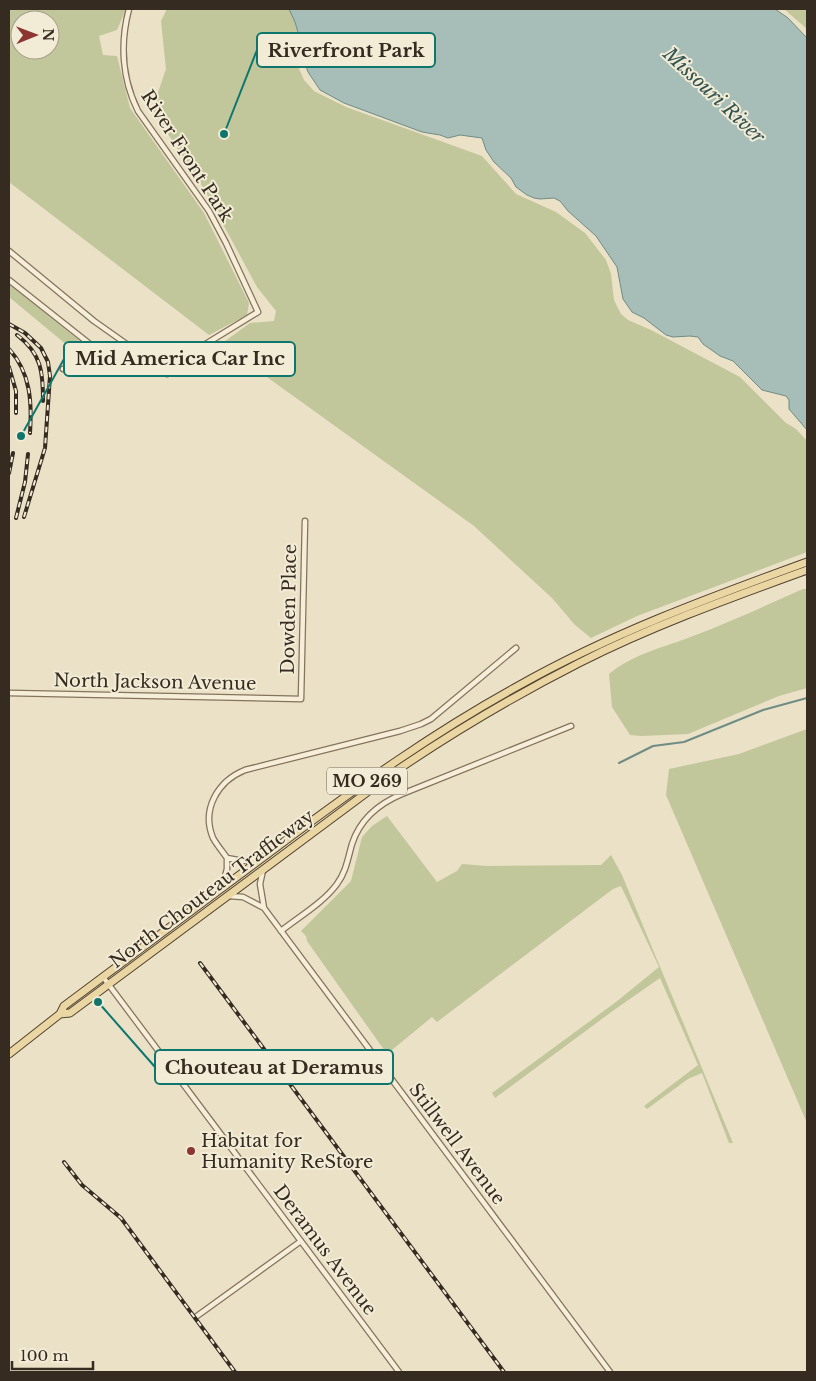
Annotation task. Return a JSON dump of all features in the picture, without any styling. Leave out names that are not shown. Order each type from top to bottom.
[{"type":"main road","name":"North Chouteau Trafficway","points":[[9,1054],[60,1014],[64,1006],[222,886],[442,730],[519,685],[613,638],[665,615],[807,562]]},
{"type":"main road","name":"North Chouteau Trafficway","points":[[60,1014],[70,1013],[229,896],[337,813],[436,744],[524,692],[580,662],[670,622],[807,570]]},
{"type":"street","name":"River Front Park","points":[[110,360],[122,365],[167,374],[178,361],[258,312],[209,211],[138,111],[131,98],[124,58],[125,25],[129,9]]},
{"type":"street","points":[[9,251],[94,321],[152,362]]},
{"type":"street","points":[[9,280],[110,360],[101,370],[64,369]]},
{"type":"street","name":"Dowden Place","points":[[301,699],[305,520]]},
{"type":"street","name":"North Chouteau Trafficway","points":[[262,858],[243,861],[227,858],[216,843],[210,825],[212,803],[215,794],[227,780],[245,770],[421,724],[431,719],[516,648]]},
{"type":"street","name":"North Jackson Avenue","points":[[9,693],[301,699]]},
{"type":"street","points":[[281,931],[320,901],[337,884],[345,870],[358,830],[366,818],[379,806],[402,794],[571,726]]},
{"type":"street","points":[[222,886],[227,869],[227,858]]},
{"type":"street","points":[[263,870],[260,894],[264,908]]},
{"type":"street","name":"Stillwell Avenue","points":[[229,896],[243,897],[264,908],[610,1372]]},
{"type":"street","name":"Deramus Avenue","points":[[103,977],[399,1372]]},
{"type":"street","points":[[197,1316],[301,1241]]},
{"type":"green space","points":[[9,9],[126,9],[117,30],[99,36],[103,55],[117,56],[130,108],[204,213],[249,303],[247,315],[209,335],[9,182]]},
{"type":"green space","points":[[167,9],[289,9],[300,39],[297,41],[297,64],[304,80],[314,91],[346,107],[482,156],[516,194],[556,212],[585,233],[606,260],[611,274],[614,300],[621,314],[628,320],[651,330],[740,377],[807,441],[807,552],[637,616],[591,638],[575,625],[552,598],[474,526],[221,344],[250,323],[274,321],[276,311],[257,287],[204,189],[152,110],[166,69],[161,21]]},
{"type":"green space","points":[[784,9],[807,9],[807,29]]},
{"type":"green space","points":[[9,284],[91,350],[96,356],[93,365],[9,297]]},
{"type":"green space","points":[[803,589],[807,589],[807,688],[779,696],[688,734],[630,735],[612,707],[609,674],[639,656],[721,625]]},
{"type":"green space","points":[[807,729],[807,1123],[666,795],[669,769],[739,754]]},
{"type":"green space","points":[[387,816],[437,882],[457,871],[462,864],[486,866],[601,865],[611,855],[622,875],[733,1143],[729,1143],[702,1073],[688,1079],[647,1109],[644,1106],[698,1065],[660,978],[495,1098],[492,1093],[616,1002],[659,967],[621,886],[613,889],[437,1022],[432,1017],[387,1054],[301,931],[351,881],[362,837],[372,826]]},
{"type":"water","name":"Missouri River","points":[[289,9],[775,9],[788,18],[807,38],[807,430],[789,409],[789,400],[786,396],[762,390],[733,361],[720,356],[703,344],[698,337],[673,337],[666,335],[644,318],[632,312],[623,299],[617,267],[596,236],[568,211],[560,201],[554,198],[534,198],[516,187],[511,178],[494,162],[486,150],[482,138],[460,135],[448,138],[422,132],[344,103],[320,90],[308,72],[303,58],[306,44],[312,37],[309,34],[300,39]]},
{"type":"waterway","points":[[619,763],[653,746],[684,742],[763,710],[807,698]]},
{"type":"railway","points":[[9,324],[25,333],[41,348],[48,362],[50,376],[45,448],[24,517]]},
{"type":"railway","points":[[17,335],[32,349],[36,357],[41,373],[43,401]]},
{"type":"railway","points":[[9,349],[22,368],[29,389],[30,433]]},
{"type":"railway","points":[[9,367],[16,391],[16,413]]},
{"type":"railway","points":[[9,473],[13,453]]},
{"type":"railway","points":[[16,518],[25,482],[28,454]]},
{"type":"railway","points":[[200,963],[504,1372]]},
{"type":"railway","points":[[64,1162],[82,1185],[121,1218],[235,1372]]},
{"type":"place","name":"Riverfront Park","points":[[224,134]]},
{"type":"place","name":"Mid America Car Inc","points":[[21,436]]},
{"type":"place","name":"Chouteau at Deramus","points":[[98,1002]]},
{"type":"place","name":"Habitat for Humanity ReStore","points":[[191,1151]]}]
